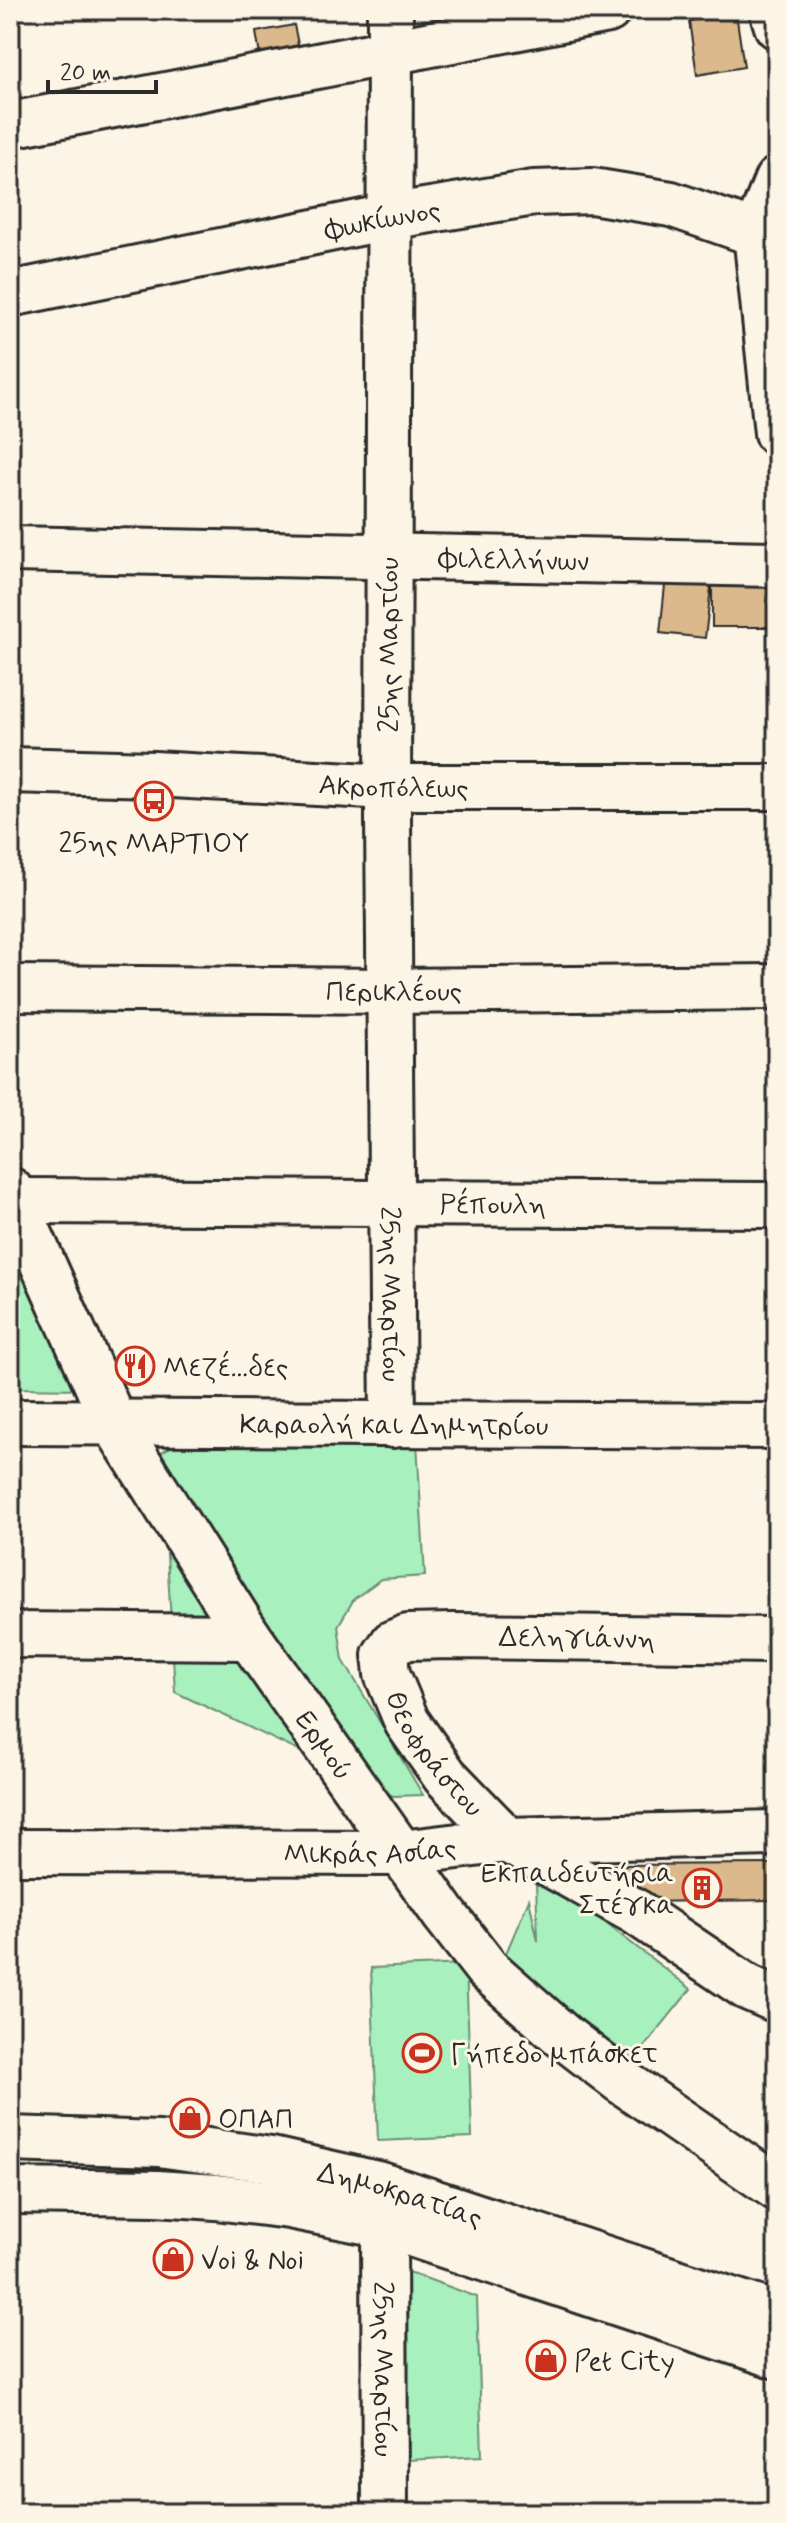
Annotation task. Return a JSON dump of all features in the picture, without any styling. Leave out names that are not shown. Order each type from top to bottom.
[{"type":"street","points":[[10,125],[389,31],[608,10]]},
{"type":"street","points":[[772,10],[777,26]]},
{"type":"street","name":"25ης Μαρτίου","points":[[389,31],[388,787],[393,1425]]},
{"type":"street","points":[[777,180],[766,237],[777,433]]},
{"type":"street","name":"Φωκίωνος","points":[[10,294],[388,217],[534,193],[592,191],[671,204],[766,237]]},
{"type":"street","name":"Φιλελλήνων","points":[[10,549],[777,564]]},
{"type":"street","name":"Ακροπόλεως","points":[[10,770],[154,774],[388,787],[777,787]]},
{"type":"street","name":"Περικλέους","points":[[10,988],[389,991],[777,987]]},
{"type":"street","name":"Ρέπουλη","points":[[14,1196],[391,1204],[777,1205]]},
{"type":"street","name":"Ερμού","points":[[14,1196],[114,1423],[249,1637],[487,1969],[620,2080],[777,2188]]},
{"type":"street","name":"Καραολή και Δημητρίου","points":[[10,1422],[777,1426]]},
{"type":"street","points":[[10,1635],[249,1637]]},
{"type":"street","name":"Δεληγιάννη","points":[[385,1655],[393,1643],[408,1637],[777,1640]]},
{"type":"street","name":"Θεοφράστου","points":[[385,1655],[387,1674],[407,1722],[445,1776],[507,1840],[636,1912],[747,1987],[777,2000]]},
{"type":"street","name":"Μικράς Ασίας","points":[[10,1852],[401,1853],[507,1840],[777,1833]]},
{"type":"street","name":"Δημοκρατίας","points":[[10,2139],[175,2146],[271,2160],[381,2185],[777,2315]]},
{"type":"street","name":"Δημοκρατίας","points":[[10,2191],[216,2197],[289,2206],[384,2225],[777,2356]]},
{"type":"street","name":"25ης Μαρτίου","points":[[384,2225],[385,2513]]},
{"type":"green space","points":[[10,1235],[84,1389],[10,1388]]},
{"type":"green space","points":[[217,1423],[416,1426],[425,1576],[381,1579],[354,1599],[338,1626],[343,1660],[423,1795],[393,1796],[175,1692],[161,1452]]},
{"type":"green space","points":[[543,1875],[691,1989],[633,2061],[504,1958],[529,1899],[538,1941],[536,1882]]},
{"type":"green space","name":"Γήπεδο μπάσκετ","points":[[466,1964],[472,2137],[378,2141],[371,1968]]},
{"type":"green space","points":[[403,2270],[477,2297],[482,2456],[408,2460]]},
{"type":"building","points":[[736,13],[744,67],[697,75],[689,21]]},
{"type":"building","points":[[294,25],[299,49],[260,56],[256,32]]},
{"type":"building","points":[[666,576],[712,579],[705,638],[660,633]]},
{"type":"building","points":[[712,579],[769,579],[769,627],[712,627]]},
{"type":"building","name":"Εκπαιδευτήρια Στέγκα","points":[[777,1864],[777,1900],[641,1902],[613,1876],[613,1865]]},
{"type":"place","name":"25ης ΜΑΡΤΙΟΥ","points":[[154,801]]},
{"type":"place","name":"Μεζέ...δες","points":[[135,1366]]},
{"type":"place","name":"Εκπαιδευτήρια Στέγκα","points":[[702,1888]]},
{"type":"place","name":"Γήπεδο μπάσκετ","points":[[422,2053]]},
{"type":"place","name":"ΟΠΑΠ","points":[[190,2118]]},
{"type":"place","name":"Voi & Noi","points":[[173,2259]]},
{"type":"place","name":"Pet City","points":[[546,2360]]}]
